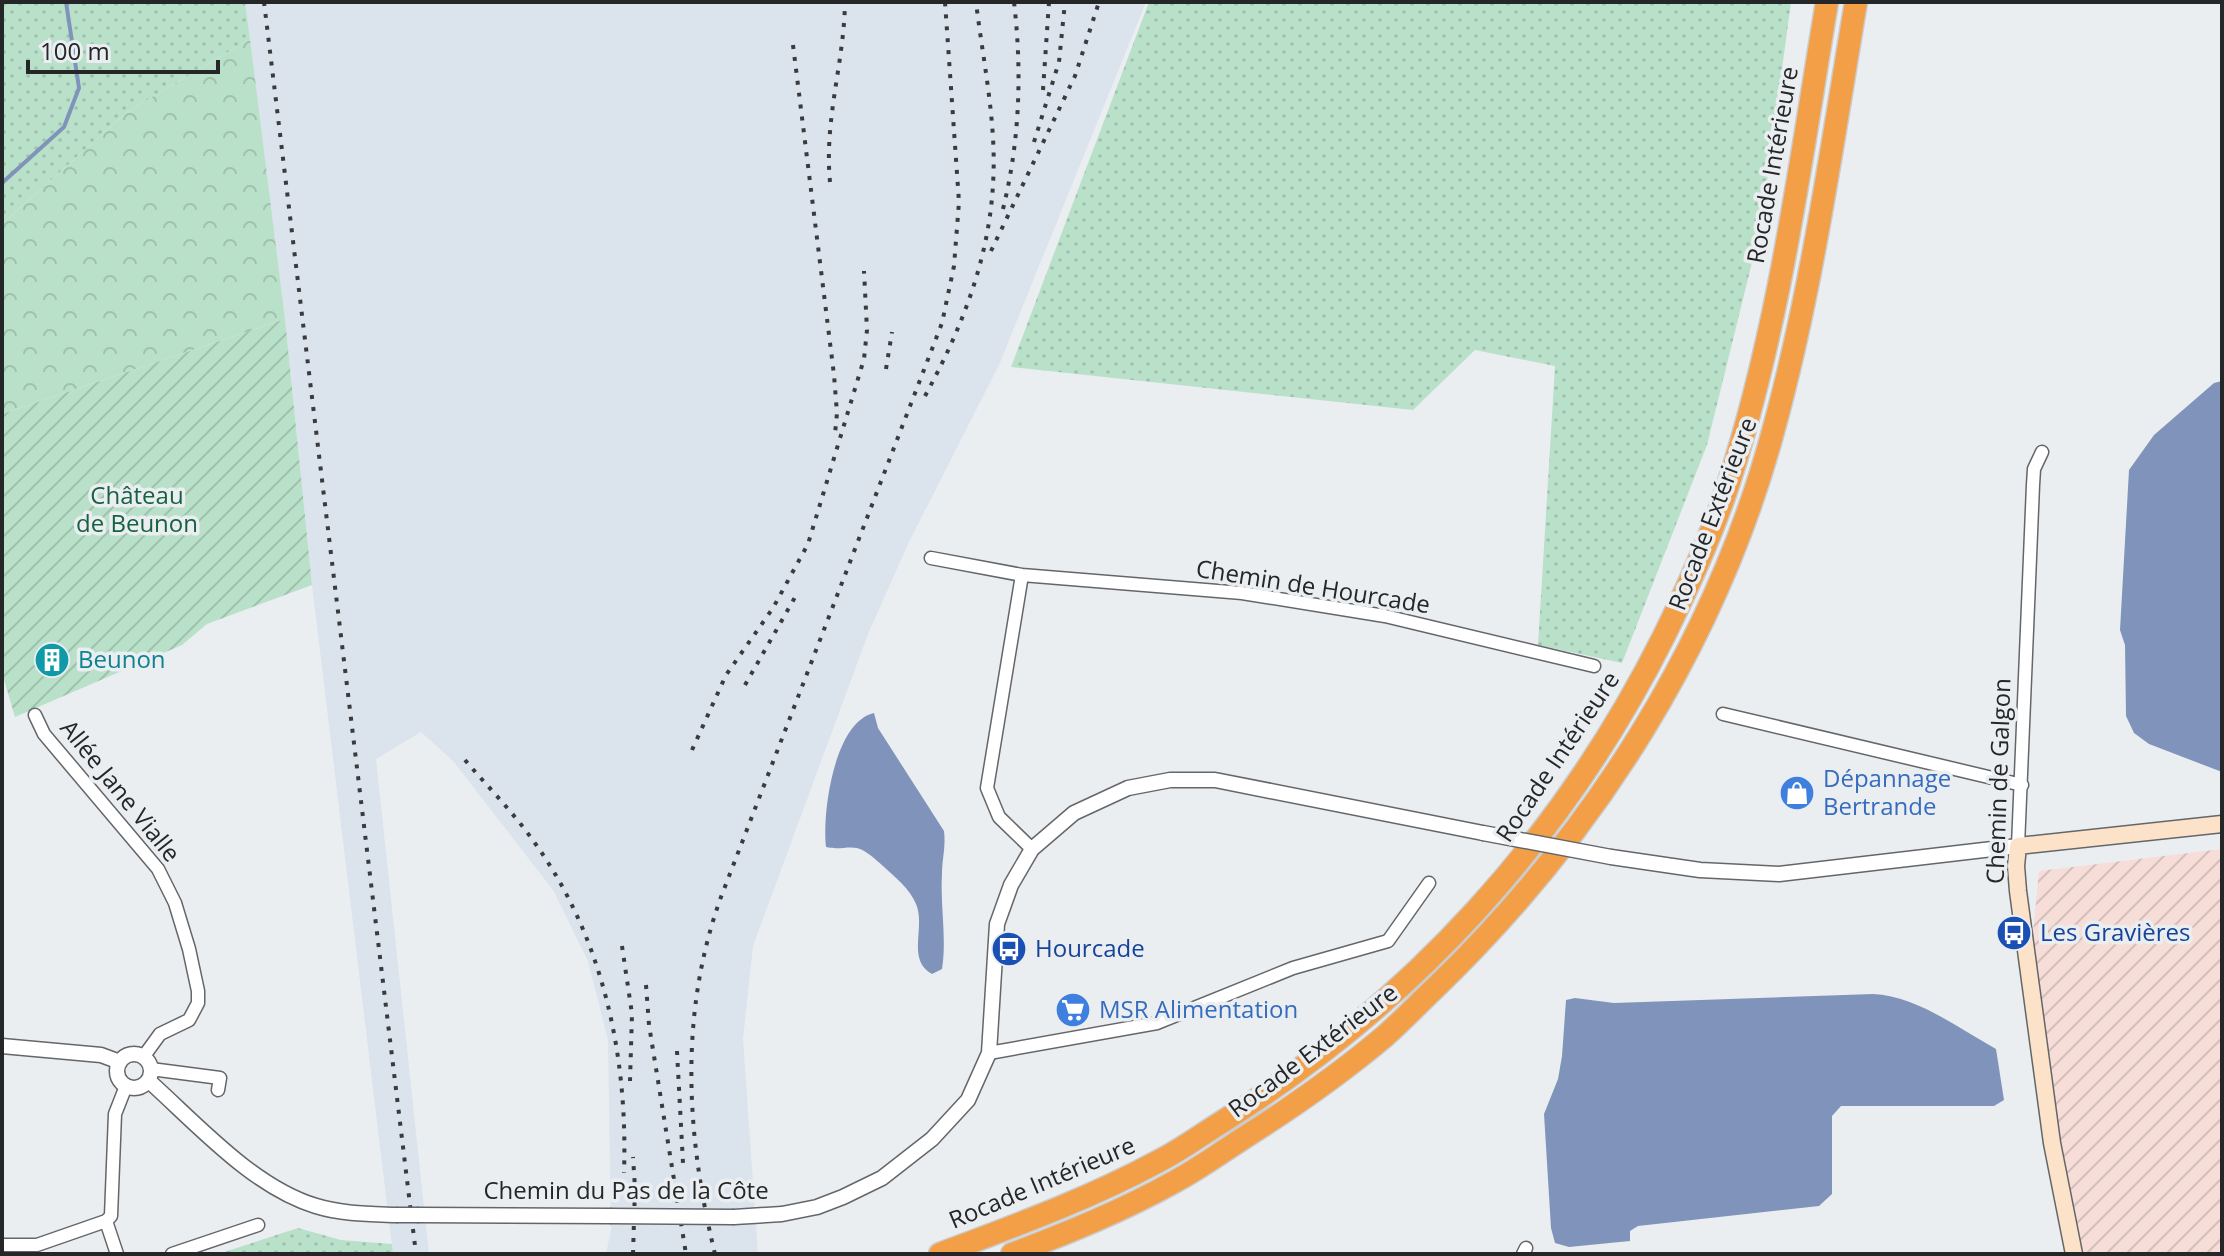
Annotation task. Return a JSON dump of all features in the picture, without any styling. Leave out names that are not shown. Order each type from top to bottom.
[{"type":"highway","name":"Rocade Intérieure","points":[[940,1254],[1065,1207],[1162,1160],[1276,1089],[1370,1014],[1458,933],[1557,814],[1637,689],[1692,578],[1728,487],[1748,418],[1790,230],[1827,2]]},
{"type":"highway","name":"Rocade Extérieure","points":[[1012,1254],[1075,1231],[1175,1182],[1289,1109],[1385,1035],[1475,949],[1535,883],[1627,758],[1661,703],[1717,588],[1774,430],[1819,231],[1856,2]]},
{"type":"main road","name":"Chemin du Pas de la Côte","points":[[2018,846],[2222,824]]},
{"type":"main road","name":"Chemin de Galgon","points":[[2018,846],[2018,891],[2052,1143],[2074,1254]]},
{"type":"street","name":"Chemin de Galgon","points":[[2018,846],[2033,485],[2034,469],[2042,452]]},
{"type":"street","name":"Chemin de Hourcade","points":[[931,558],[1022,575],[1257,595],[1385,616],[1594,666]]},
{"type":"street","points":[[1022,575],[987,788],[999,817],[1032,849]]},
{"type":"street","points":[[1723,714],[2022,785]]},
{"type":"street","name":"Allée Jane Vialle","points":[[35,715],[44,734],[158,869],[175,903],[192,963],[198,1003],[189,1020],[160,1034],[148,1069]]},
{"type":"street","name":"Chemin du Pas de la Côte","points":[[148,1069],[249,1170],[287,1194],[330,1210],[396,1215],[734,1217],[782,1214],[817,1207],[882,1178],[932,1139],[968,1100],[989,1053],[997,924],[1011,885],[1032,849],[1074,813],[1128,788],[1170,780],[1215,780],[1611,857],[1700,870],[1779,874],[2018,846]]},
{"type":"street","points":[[989,1053],[1157,1023],[1293,968],[1388,941],[1429,883]]},
{"type":"street","points":[[2,1046],[101,1055],[120,1062]]},
{"type":"street","points":[[148,1069],[139,1088],[126,1086],[117,1075],[120,1062],[131,1054],[148,1069],[220,1078],[218,1090]]},
{"type":"street","points":[[2,1245],[37,1245],[106,1221],[112,1209],[115,1114],[126,1086]]},
{"type":"street","points":[[106,1221],[117,1254]]},
{"type":"street","points":[[172,1254],[258,1225]]},
{"type":"shaded area","points":[[245,2],[1146,2],[999,365],[909,542],[868,634],[753,946],[743,1039],[758,1254],[606,1254],[611,1230],[608,1040],[588,961],[553,890],[453,761],[421,732],[376,759],[429,1254],[393,1254],[312,585],[285,319]]},
{"type":"shaded area","points":[[2222,849],[2222,1254],[2082,1254],[2051,1090],[2032,943],[2039,871]]},
{"type":"green space","points":[[2,2],[245,2],[250,39],[127,112],[2,224]]},
{"type":"green space","points":[[1149,2],[1791,2],[1761,226],[1707,445],[1622,663],[1538,645],[1555,366],[1475,350],[1413,410],[1011,367]]},
{"type":"green space","points":[[250,39],[285,319],[2,414],[2,224],[127,112]]},
{"type":"green space","name":"Château de Beunon","points":[[285,319],[312,585],[207,624],[182,645],[15,717],[2,673],[2,414]]},
{"type":"green space","points":[[298,1228],[341,1240],[392,1244],[393,1254],[218,1254]]},
{"type":"water","points":[[2222,381],[2222,772],[2149,744],[2134,733],[2126,716],[2125,645],[2120,630],[2129,470],[2154,435],[2214,383]]},
{"type":"water","points":[[874,713],[878,728],[944,831],[942,969],[932,974],[920,960],[918,913],[906,888],[864,851],[826,847],[829,792],[840,750],[860,720]]},
{"type":"water","points":[[1873,994],[1905,1000],[1921,1007],[1996,1049],[2004,1100],[1994,1106],[1841,1106],[1832,1116],[1832,1194],[1819,1206],[1638,1226],[1630,1231],[1630,1241],[1569,1247],[1555,1243],[1551,1228],[1544,1114],[1558,1079],[1566,1000],[1575,998],[1614,1003]]},
{"type":"waterway","points":[[2,183],[64,127],[79,88],[66,2]]},
{"type":"railway","points":[[264,2],[416,1254]]},
{"type":"railway","points":[[830,182],[830,136],[845,2]]},
{"type":"railway","points":[[715,1254],[705,1209],[693,1119],[691,1074],[698,985],[707,941],[721,897],[942,323],[954,266],[959,202],[945,2]]},
{"type":"railway","points":[[925,396],[971,294],[986,240],[990,212],[993,139],[976,2]]},
{"type":"railway","points":[[1003,209],[1013,157],[1018,106],[1014,2]]},
{"type":"railway","points":[[1043,90],[1049,2]]},
{"type":"railway","points":[[1034,142],[1059,62],[1065,2]]},
{"type":"railway","points":[[991,251],[1075,76],[1099,2]]},
{"type":"railway","points":[[793,45],[834,375],[835,434]]},
{"type":"railway","points":[[692,750],[726,675],[773,608],[808,544],[864,359],[867,330],[864,271]]},
{"type":"railway","points":[[886,369],[892,332]]},
{"type":"railway","points":[[745,685],[798,592]]},
{"type":"railway","points":[[465,760],[524,829],[557,876],[593,956],[615,1041],[621,1085],[624,1173]]},
{"type":"railway","points":[[622,946],[632,1014],[630,1081]]},
{"type":"railway","points":[[646,985],[649,1025],[686,1254]]},
{"type":"railway","points":[[677,1051],[683,1163]]},
{"type":"railway","points":[[633,1157],[633,1254]]},
{"type":"place","name":"Beunon","points":[[52,660]]},
{"type":"place","name":"Dépannage Bertrande","points":[[1797,793]]},
{"type":"place","name":"Les Gravières","points":[[2014,933]]},
{"type":"place","name":"Hourcade","points":[[1009,949]]},
{"type":"place","name":"MSR Alimentation","points":[[1073,1010]]}]
